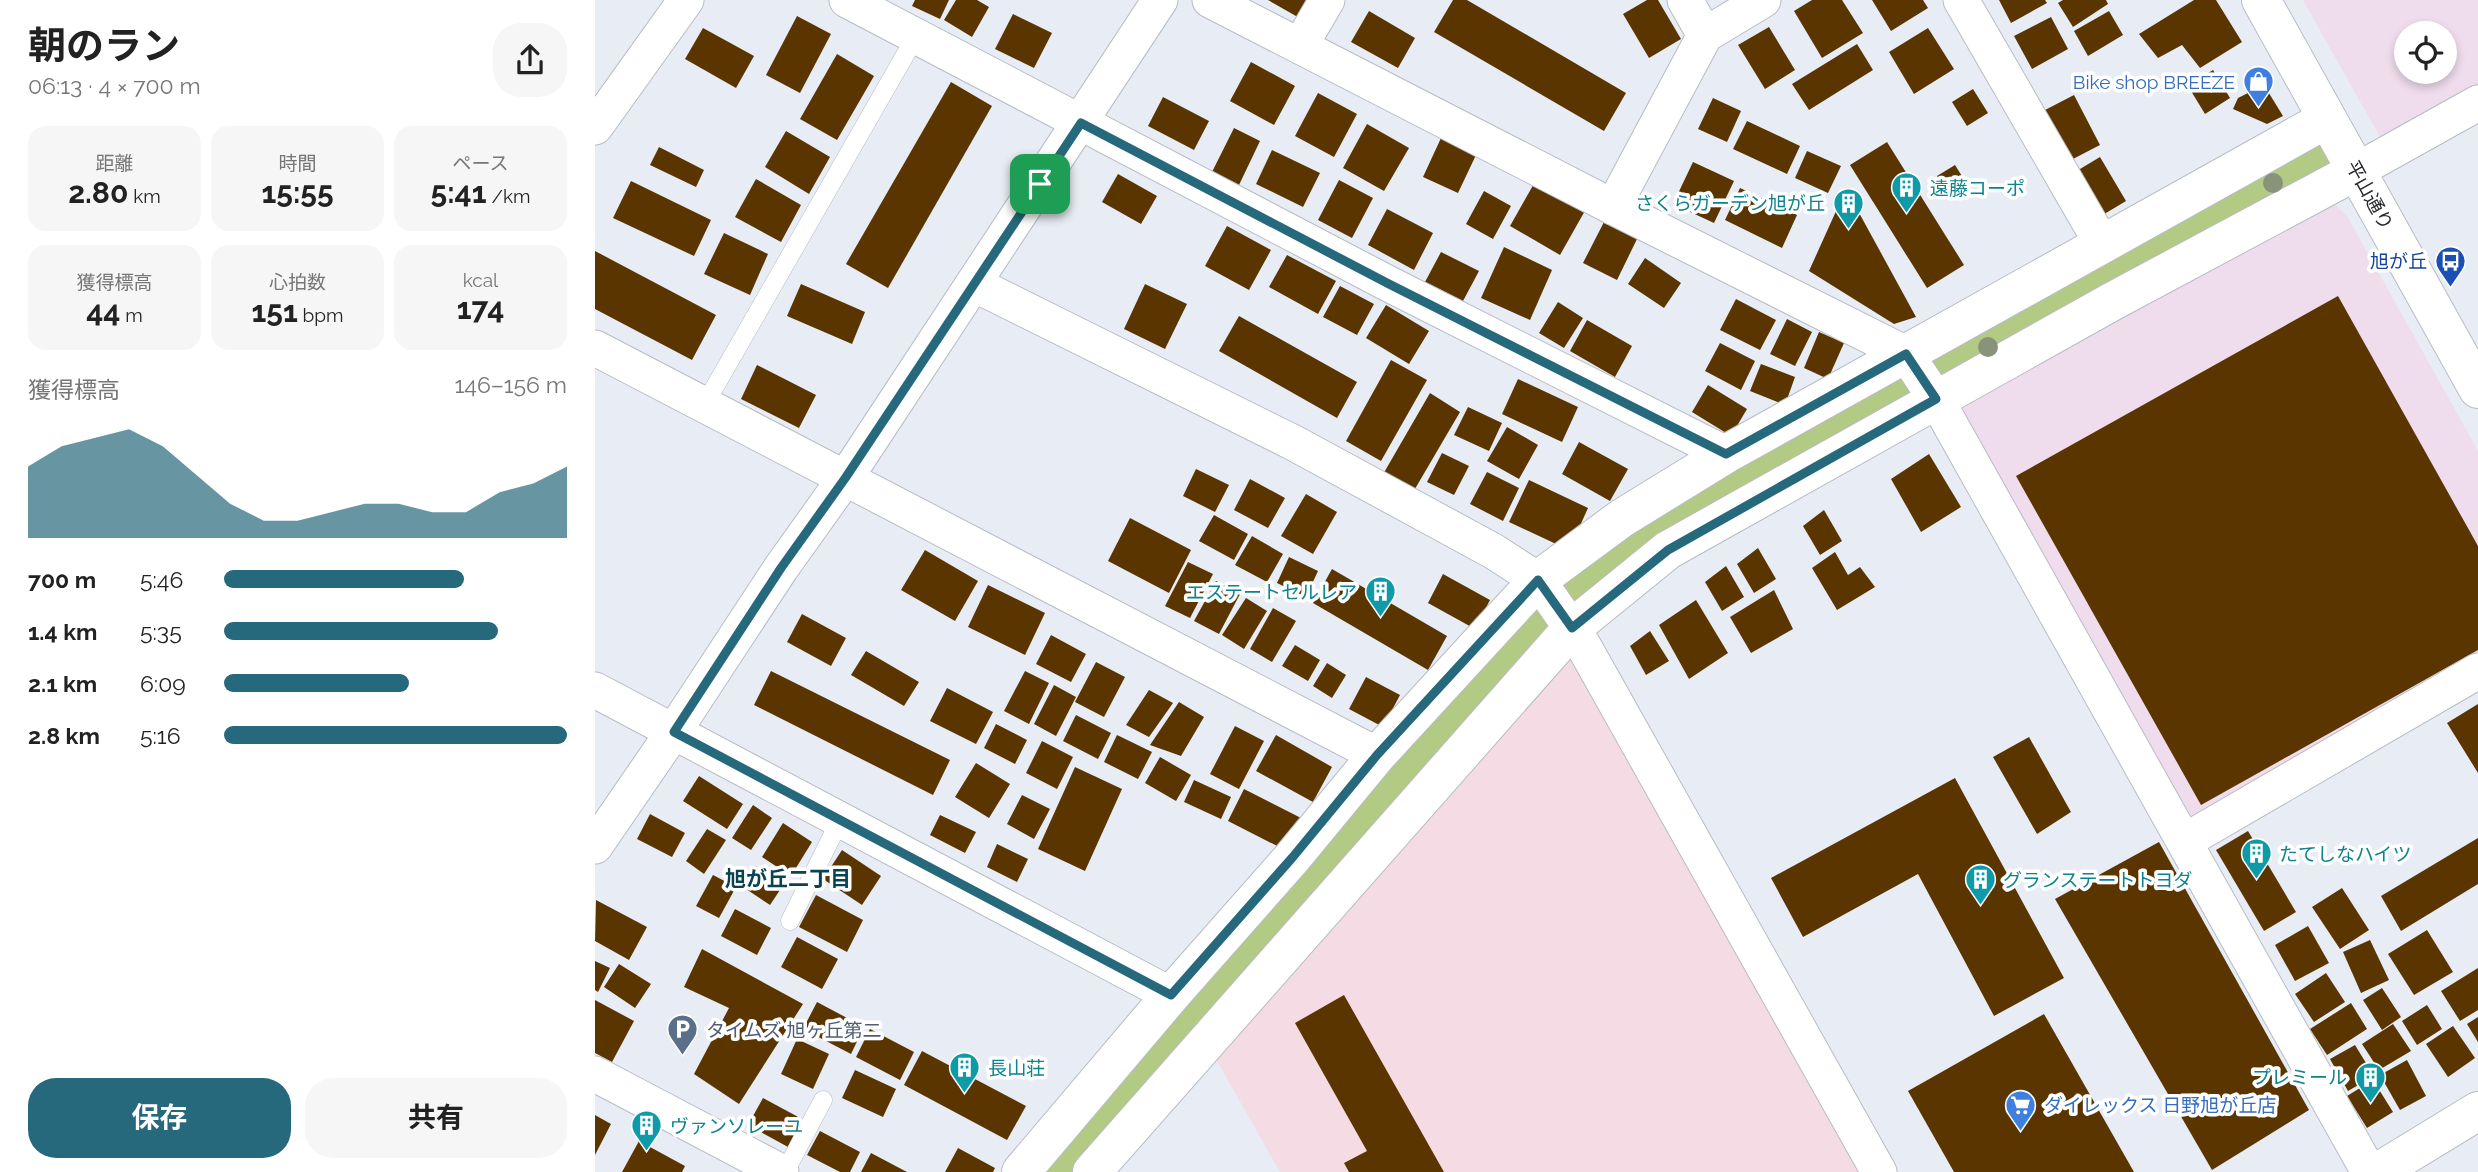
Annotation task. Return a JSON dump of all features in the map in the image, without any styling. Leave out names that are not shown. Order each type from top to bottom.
[{"type":"street","points":[[595,127],[686,0]]},
{"type":"street","points":[[847,0],[1389,284],[1726,454]]},
{"type":"street","points":[[595,846],[674,732],[781,568],[846,477],[1160,0]]},
{"type":"street","points":[[1210,0],[1906,354],[1936,399],[2369,1172]]},
{"type":"street","points":[[1300,47],[1327,0]]},
{"type":"street","points":[[1685,0],[1705,35]]},
{"type":"street","points":[[1613,207],[1705,35],[1763,0]]},
{"type":"street","points":[[1961,0],[2102,244]]},
{"type":"street","name":"平山通り","points":[[2262,0],[2478,389]]},
{"type":"street","points":[[1092,1172],[1572,628],[1668,550],[1936,399],[2478,103]]},
{"type":"street","points":[[1021,1172],[1292,858],[1377,755],[1538,580],[1622,518],[1726,454],[2327,119]]},
{"type":"street","points":[[974,284],[1294,443],[1493,551],[1538,580],[1572,628],[1879,1172]]},
{"type":"street","points":[[595,348],[1377,755]]},
{"type":"street","points":[[2185,841],[2478,671]]},
{"type":"street","points":[[595,690],[1171,995]]},
{"type":"street","points":[[595,1074],[783,1172]]},
{"type":"street","points":[[2378,1172],[2478,1111]]},
{"type":"lane","points":[[705,404],[916,36]]},
{"type":"lane","points":[[790,921],[840,820]]},
{"type":"lane","points":[[783,1172],[823,1100]]},
{"type":"shaded area","points":[[2303,0],[2478,0],[2478,103],[2389,153]]},
{"type":"shaded area","points":[[2329,198],[2347,216],[2478,451],[2478,671],[2185,841],[1945,414]]},
{"type":"shaded area","points":[[1583,645],[1879,1172],[1280,1172],[1213,1054],[1565,661]]},
{"type":"green space","points":[[2327,119],[2356,171],[1668,550],[1092,1172],[1022,1172],[1538,580]]},
{"type":"building","points":[[915,0],[949,0],[940,19],[912,6]]},
{"type":"building","points":[[956,0],[977,0],[989,7],[972,37],[944,20]]},
{"type":"building","points":[[1268,0],[1323,0],[1310,24]]},
{"type":"building","points":[[1453,0],[1467,0],[1626,93],[1604,131],[1434,32]]},
{"type":"building","points":[[1647,0],[1658,0],[1681,39],[1649,58],[1623,14]]},
{"type":"building","points":[[1812,0],[1842,0],[1863,33],[1822,58],[1794,11]]},
{"type":"building","points":[[1872,0],[1923,0],[1928,8],[1891,31]]},
{"type":"building","points":[[1999,0],[2045,0],[2047,3],[2011,23]]},
{"type":"building","points":[[2063,0],[2106,0],[2108,4],[2073,27],[2058,3]]},
{"type":"building","points":[[2194,0],[2216,0],[2242,42],[2200,68],[2182,45],[2158,58],[2139,34]]},
{"type":"building","points":[[1369,11],[1415,38],[1398,68],[1351,42]]},
{"type":"building","points":[[2109,11],[2123,35],[2088,56],[2074,31]]},
{"type":"building","points":[[1013,14],[1052,33],[1034,68],[995,49]]},
{"type":"building","points":[[797,16],[831,34],[800,93],[766,75]]},
{"type":"building","points":[[2051,17],[2068,49],[2032,69],[2014,36]]},
{"type":"building","points":[[1769,27],[1795,70],[1765,89],[1738,45]]},
{"type":"building","points":[[703,28],[754,56],[736,88],[685,59]]},
{"type":"building","points":[[1928,28],[1954,69],[1914,94],[1889,52]]},
{"type":"building","points":[[1857,44],[1873,70],[1809,110],[1792,84]]},
{"type":"building","points":[[837,54],[874,76],[837,140],[800,119]]},
{"type":"building","points":[[1251,62],[1295,86],[1274,125],[1230,101]]},
{"type":"building","points":[[2213,70],[2230,98],[2205,114],[2188,86]]},
{"type":"building","points":[[951,82],[992,106],[888,288],[846,264]]},
{"type":"building","points":[[2264,85],[2283,116],[2267,124],[2233,109],[2238,98]]},
{"type":"building","points":[[1973,89],[1988,113],[1967,126],[1952,102]]},
{"type":"building","points":[[1318,93],[1357,114],[1334,157],[1295,136]]},
{"type":"building","points":[[2074,95],[2100,145],[2071,160],[2045,110]]},
{"type":"building","points":[[1163,97],[1209,121],[1194,150],[1148,126]]},
{"type":"building","points":[[1713,98],[1741,111],[1727,142],[1698,129]]},
{"type":"building","points":[[1747,121],[1800,146],[1787,174],[1733,149]]},
{"type":"building","points":[[1367,124],[1409,148],[1384,191],[1343,168]]},
{"type":"building","points":[[1234,128],[1260,141],[1239,185],[1212,172]]},
{"type":"building","points":[[786,131],[830,157],[809,194],[765,167]]},
{"type":"building","points":[[1441,138],[1476,155],[1458,193],[1423,177]]},
{"type":"building","name":"遠藤コーポ","points":[[1887,142],[1964,265],[1927,288],[1850,165]]},
{"type":"building","points":[[659,147],[704,170],[696,187],[650,165]]},
{"type":"building","points":[[1272,150],[1320,173],[1303,207],[1256,184]]},
{"type":"building","points":[[1807,151],[1841,166],[1828,193],[1795,178]]},
{"type":"building","points":[[2100,157],[2126,201],[2101,216],[2075,172]]},
{"type":"building","points":[[1693,162],[1734,181],[1714,223],[1673,204]]},
{"type":"building","points":[[1955,165],[1970,189],[1952,200],[1937,176]]},
{"type":"building","points":[[1118,174],[1157,196],[1141,224],[1102,202]]},
{"type":"building","points":[[756,179],[801,205],[781,242],[735,217]]},
{"type":"building","points":[[1339,180],[1373,198],[1352,238],[1318,220]]},
{"type":"building","points":[[1536,180],[1586,209],[1560,255],[1510,226]]},
{"type":"building","points":[[631,181],[711,220],[694,256],[613,218]]},
{"type":"building","points":[[1740,188],[1797,215],[1782,248],[1725,220]]},
{"type":"building","name":"さくらガーデン旭が丘","points":[[1846,189],[1916,317],[1894,324],[1809,271]]},
{"type":"building","points":[[1484,191],[1511,206],[1493,239],[1466,224]]},
{"type":"building","points":[[1387,209],[1433,233],[1414,270],[1368,245]]},
{"type":"building","points":[[1605,220],[1638,237],[1617,280],[1583,263]]},
{"type":"building","points":[[1227,226],[1271,250],[1249,290],[1205,266]]},
{"type":"building","points":[[724,233],[768,254],[750,295],[704,274]]},
{"type":"building","points":[[1504,247],[1552,270],[1530,320],[1481,298]]},
{"type":"building","points":[[595,251],[716,315],[692,360],[595,309]]},
{"type":"building","points":[[1441,252],[1479,271],[1463,301],[1425,282]]},
{"type":"building","points":[[1287,255],[1336,281],[1318,314],[1269,287]]},
{"type":"building","points":[[1645,258],[1681,283],[1664,308],[1628,284]]},
{"type":"building","points":[[801,284],[865,312],[852,344],[787,316]]},
{"type":"building","points":[[1145,284],[1187,304],[1165,349],[1124,329]]},
{"type":"building","points":[[1340,286],[1374,304],[1357,335],[1323,317]]},
{"type":"building","points":[[2338,296],[2478,546],[2478,650],[2201,805],[2016,476]]},
{"type":"building","points":[[1736,299],[1776,320],[1760,350],[1720,330]]},
{"type":"building","points":[[1558,302],[1583,318],[1564,348],[1539,333]]},
{"type":"building","points":[[1386,305],[1429,331],[1409,364],[1366,338]]},
{"type":"building","points":[[1239,316],[1357,382],[1337,418],[1219,351]]},
{"type":"building","points":[[1787,319],[1812,332],[1795,366],[1770,354]]},
{"type":"building","points":[[1587,320],[1632,346],[1615,377],[1570,351]]},
{"type":"building","points":[[1819,332],[1844,343],[1828,379],[1804,368]]},
{"type":"building","points":[[1720,343],[1755,361],[1741,390],[1705,371]]},
{"type":"building","points":[[1391,360],[1427,380],[1381,461],[1346,441]]},
{"type":"building","points":[[1761,364],[1795,377],[1785,405],[1750,391]]},
{"type":"building","points":[[757,365],[816,395],[799,428],[741,399]]},
{"type":"building","points":[[1518,379],[1578,407],[1562,442],[1502,414]]},
{"type":"building","points":[[1708,385],[1747,409],[1731,436],[1692,412]]},
{"type":"building","points":[[1430,393],[1460,412],[1412,494],[1382,476]]},
{"type":"building","points":[[1468,407],[1502,423],[1489,451],[1454,435]]},
{"type":"building","points":[[1507,427],[1538,445],[1519,479],[1487,461]]},
{"type":"building","points":[[1579,442],[1628,469],[1610,501],[1562,474]]},
{"type":"building","points":[[1442,453],[1469,466],[1454,495],[1427,482]]},
{"type":"building","points":[[1929,454],[1961,507],[1921,532],[1891,479]]},
{"type":"building","points":[[1196,469],[1229,485],[1215,512],[1183,496]]},
{"type":"building","points":[[1487,472],[1519,488],[1503,521],[1470,504]]},
{"type":"building","points":[[1250,479],[1285,498],[1268,528],[1234,510]]},
{"type":"building","points":[[1529,480],[1588,508],[1569,550],[1509,522]]},
{"type":"building","points":[[1306,494],[1337,512],[1313,554],[1281,536]]},
{"type":"building","points":[[1824,510],[1842,541],[1820,555],[1803,526]]},
{"type":"building","points":[[1214,515],[1248,534],[1234,560],[1199,541]]},
{"type":"building","points":[[1130,518],[1191,550],[1169,593],[1108,561]]},
{"type":"building","points":[[1252,536],[1283,554],[1267,582],[1235,565]]},
{"type":"building","points":[[1758,548],[1776,579],[1754,593],[1737,564]]},
{"type":"building","points":[[925,550],[978,581],[955,621],[901,590]]},
{"type":"building","points":[[1835,552],[1848,575],[1860,567],[1875,587],[1837,610],[1812,568]]},
{"type":"building","points":[[1289,557],[1318,571],[1306,597],[1277,583]]},
{"type":"building","points":[[1188,562],[1213,574],[1190,618],[1165,606]]},
{"type":"building","points":[[1726,566],[1744,597],[1722,611],[1705,582]]},
{"type":"building","name":"エステートセルレア","points":[[1332,569],[1447,636],[1428,670],[1313,603]]},
{"type":"building","points":[[1443,574],[1490,600],[1475,629],[1428,603]]},
{"type":"building","points":[[1216,581],[1240,594],[1219,634],[1194,621]]},
{"type":"building","points":[[988,585],[1045,613],[1025,655],[968,627]]},
{"type":"building","points":[[1774,590],[1793,629],[1751,653],[1730,617]]},
{"type":"building","points":[[1246,598],[1267,611],[1244,649],[1222,635]]},
{"type":"building","points":[[1696,600],[1728,653],[1689,679],[1659,625]]},
{"type":"building","points":[[1273,608],[1296,621],[1272,662],[1250,649]]},
{"type":"building","points":[[802,614],[846,638],[831,666],[787,642]]},
{"type":"building","points":[[1650,631],[1669,661],[1646,675],[1630,646]]},
{"type":"building","points":[[1051,635],[1086,654],[1071,682],[1036,664]]},
{"type":"building","points":[[1295,645],[1320,660],[1308,681],[1282,666]]},
{"type":"building","points":[[866,651],[919,682],[904,706],[851,675]]},
{"type":"building","points":[[1096,662],[1125,677],[1104,717],[1075,702]]},
{"type":"building","points":[[1327,663],[1346,675],[1332,698],[1313,686]]},
{"type":"building","points":[[771,671],[950,760],[933,795],[754,705]]},
{"type":"building","points":[[1025,671],[1049,683],[1029,724],[1004,711]]},
{"type":"building","points":[[1366,677],[1400,695],[1383,727],[1349,709]]},
{"type":"building","points":[[1054,685],[1076,697],[1056,736],[1034,724]]},
{"type":"building","points":[[947,688],[993,712],[976,744],[930,721]]},
{"type":"building","points":[[1149,690],[1173,703],[1149,737],[1126,725]]},
{"type":"building","points":[[1179,702],[1204,717],[1181,756],[1150,745]]},
{"type":"building","points":[[2478,704],[2478,773],[2447,723]]},
{"type":"building","points":[[1076,715],[1111,733],[1098,759],[1063,741]]},
{"type":"building","points":[[996,724],[1027,740],[1015,764],[984,748]]},
{"type":"building","points":[[1235,726],[1264,741],[1239,789],[1210,774]]},
{"type":"building","points":[[1117,735],[1152,752],[1138,779],[1104,762]]},
{"type":"building","points":[[1276,735],[1332,767],[1313,802],[1256,771]]},
{"type":"building","points":[[2029,737],[2071,812],[2037,834],[1993,757]]},
{"type":"building","points":[[1042,741],[1073,757],[1057,789],[1026,773]]},
{"type":"building","points":[[1160,757],[1191,775],[1176,801],[1145,783]]},
{"type":"building","points":[[976,763],[1010,784],[989,818],[955,797]]},
{"type":"building","points":[[1075,767],[1122,789],[1085,871],[1038,849]]},
{"type":"building","points":[[699,776],[743,804],[727,829],[683,801]]},
{"type":"building","name":"グランステートトヨダ","points":[[1955,778],[2064,978],[1994,1016],[1918,874],[1803,937],[1771,878]]},
{"type":"building","points":[[1194,780],[1231,797],[1221,819],[1184,802]]},
{"type":"building","points":[[1244,789],[1301,818],[1285,850],[1228,821]]},
{"type":"building","points":[[1022,795],[1050,809],[1034,839],[1007,824]]},
{"type":"building","points":[[753,805],[772,818],[751,850],[732,838]]},
{"type":"building","points":[[650,814],[685,833],[672,857],[637,839]]},
{"type":"building","points":[[940,815],[976,832],[965,853],[930,835]]},
{"type":"building","points":[[783,823],[812,842],[791,876],[762,857]]},
{"type":"building","points":[[707,829],[726,840],[704,874],[686,861]]},
{"type":"building","name":"たてしなハイツ","points":[[2248,831],[2296,912],[2264,931],[2216,850]]},
{"type":"building","points":[[2478,838],[2478,884],[2401,931],[2381,896]]},
{"type":"building","points":[[2159,842],[2309,1110],[2212,1170],[2055,899]]},
{"type":"building","points":[[997,844],[1028,859],[1017,882],[987,867]]},
{"type":"building","points":[[842,850],[881,876],[862,905],[823,879]]},
{"type":"building","points":[[756,866],[784,884],[770,905],[743,887]]},
{"type":"building","points":[[713,875],[736,887],[719,918],[696,906]]},
{"type":"building","points":[[2342,888],[2369,930],[2340,949],[2312,907]]},
{"type":"building","points":[[816,895],[863,920],[847,952],[799,927]]},
{"type":"building","points":[[596,900],[647,927],[629,960],[595,941]]},
{"type":"building","points":[[735,909],[771,928],[757,955],[721,936]]},
{"type":"building","points":[[2308,926],[2329,963],[2295,981],[2275,945]]},
{"type":"building","points":[[2427,930],[2453,972],[2414,995],[2388,954]]},
{"type":"building","points":[[797,937],[838,959],[822,989],[781,967]]},
{"type":"building","points":[[2370,940],[2389,980],[2361,993],[2343,952]]},
{"type":"building","points":[[702,949],[803,1004],[739,1104],[694,1074],[729,1008],[684,987]]},
{"type":"building","points":[[595,961],[610,968],[598,992],[595,990]]},
{"type":"building","points":[[619,964],[651,984],[635,1008],[604,987]]},
{"type":"building","points":[[2478,968],[2478,1010],[2460,1021],[2441,991]]},
{"type":"building","points":[[2326,973],[2345,1002],[2314,1022],[2295,994]]},
{"type":"building","points":[[2382,988],[2401,1017],[2382,1030],[2363,1000]]},
{"type":"building","points":[[1344,995],[1444,1172],[1349,1172],[1344,1163],[1367,1151],[1295,1023]]},
{"type":"building","points":[[595,1000],[634,1021],[612,1062],[595,1053]]},
{"type":"building","points":[[817,1002],[864,1027],[851,1054],[803,1029]]},
{"type":"building","points":[[2351,1003],[2367,1029],[2327,1055],[2310,1029]]},
{"type":"building","points":[[2427,1005],[2442,1029],[2417,1045],[2402,1021]]},
{"type":"building","name":"ダイレックス 日野旭が丘店","points":[[2044,1014],[2134,1172],[1954,1172],[1908,1091]]},
{"type":"building","points":[[2478,1017],[2478,1042],[2467,1024]]},
{"type":"building","points":[[2393,1024],[2411,1051],[2379,1070],[2362,1044]]},
{"type":"building","points":[[2453,1026],[2475,1058],[2448,1077],[2426,1044]]},
{"type":"building","points":[[870,1029],[914,1052],[900,1080],[856,1057]]},
{"type":"building","points":[[797,1039],[829,1054],[813,1089],[781,1074]]},
{"type":"building","points":[[2355,1045],[2374,1076],[2348,1091],[2330,1059]]},
{"type":"building","name":"長山荘","points":[[922,1051],[1026,1106],[1007,1140],[904,1085]]},
{"type":"building","points":[[2407,1060],[2426,1096],[2400,1110],[2380,1075]]},
{"type":"building","points":[[855,1070],[896,1089],[883,1117],[842,1098]]},
{"type":"building","name":"プレミール","points":[[2373,1080],[2393,1112],[2367,1128],[2347,1096]]},
{"type":"building","points":[[763,1098],[802,1119],[788,1147],[748,1125]]},
{"type":"building","points":[[595,1115],[611,1124],[595,1155]]},
{"type":"building","points":[[820,1131],[860,1152],[850,1172],[840,1172],[807,1155]]},
{"type":"building","name":"ヴァンソレーユ","points":[[639,1141],[685,1166],[682,1172],[622,1172]]},
{"type":"building","points":[[958,1148],[995,1168],[993,1172],[945,1172]]},
{"type":"building","points":[[871,1153],[907,1172],[861,1172]]},
{"type":"place","name":"Bike shop BREEZE","points":[[2258,109]]},
{"type":"place","name":"遠藤コーポ","points":[[1907,215]]},
{"type":"place","name":"さくらガーデン旭が丘","points":[[1848,230]]},
{"type":"place","name":"旭が丘","points":[[2450,288]]},
{"type":"place","name":"エステートセルレア","points":[[1380,619]]},
{"type":"place","name":"たてしなハイツ","points":[[2256,881]]},
{"type":"place","name":"グランステートトヨダ","points":[[1980,907]]},
{"type":"place","name":"タイムズ 旭ヶ丘第二","points":[[683,1057]]},
{"type":"place","name":"長山荘","points":[[965,1095]]},
{"type":"place","name":"プレミール","points":[[2370,1104]]},
{"type":"place","name":"ダイレックス 日野旭が丘店","points":[[2021,1132]]},
{"type":"place","name":"ヴァンソレーユ","points":[[647,1153]]},
{"type":"district","name":"旭が丘二丁目","points":[[788,879]]},
{"type":"route","points":[[1081,123],[1389,284],[1726,454],[1906,354],[1936,399],[1668,550],[1572,628],[1538,580],[1377,755],[1292,858],[1171,995],[674,732],[781,568],[846,477],[1040,184],[1081,123]]}]
